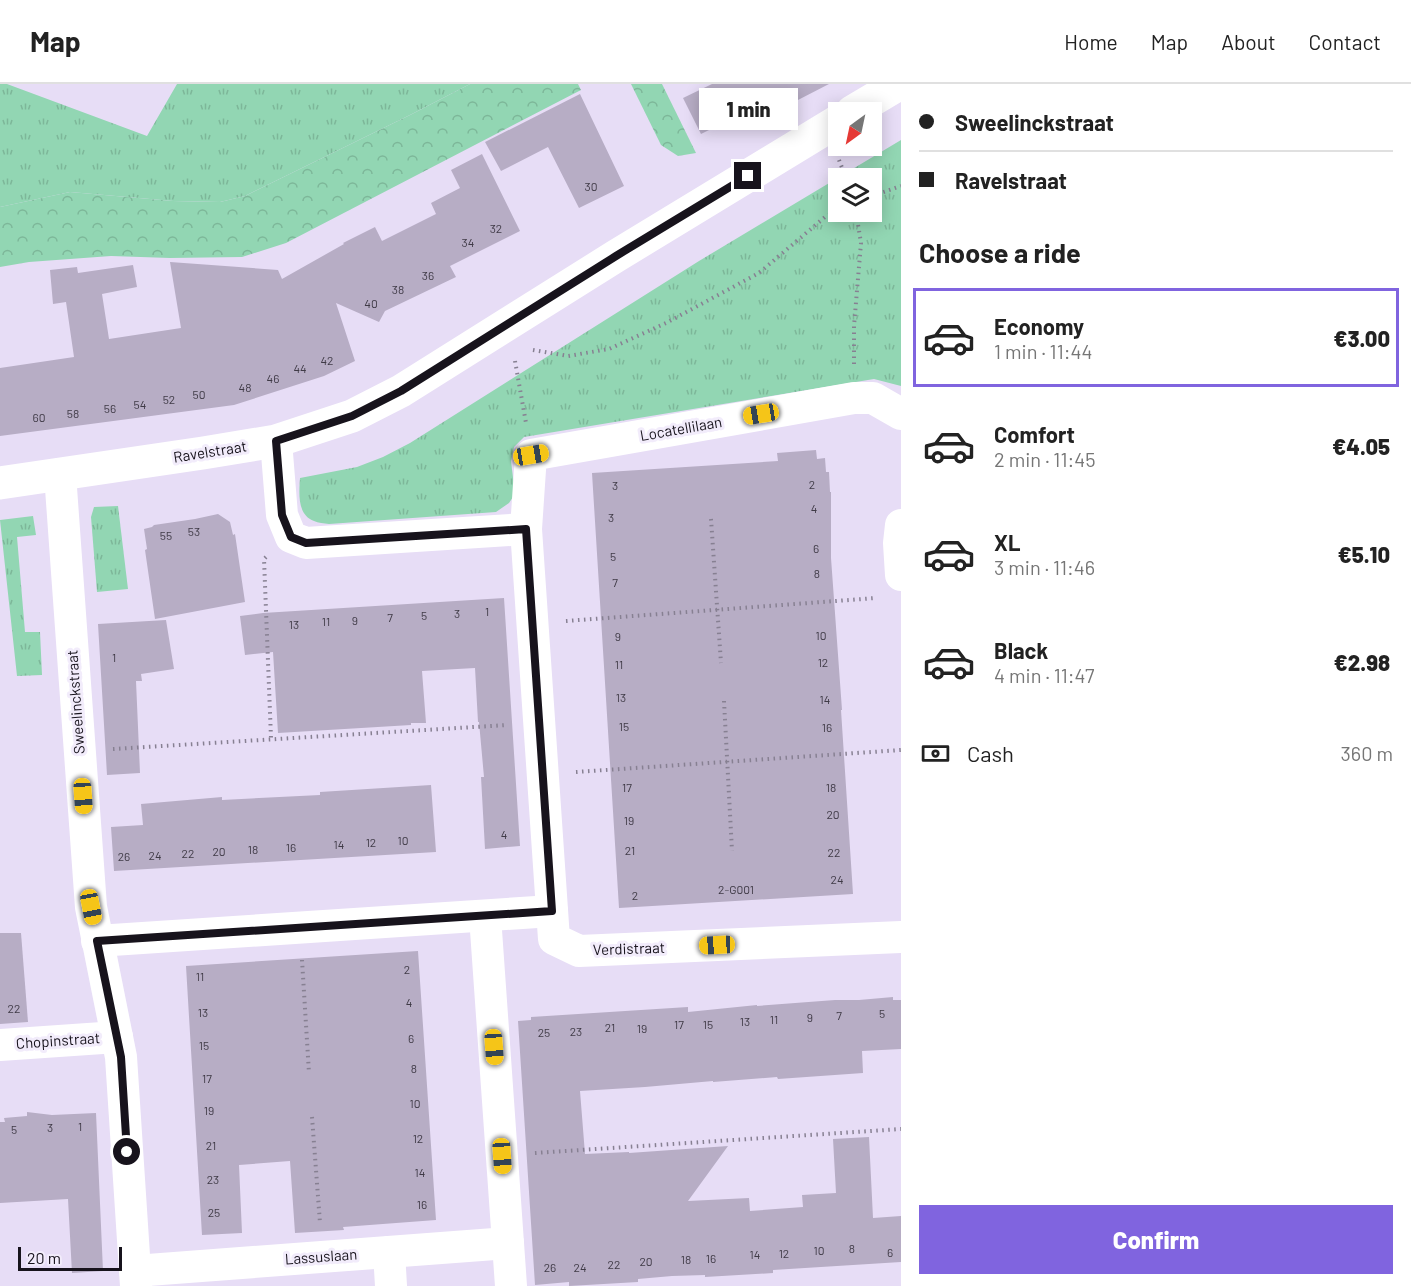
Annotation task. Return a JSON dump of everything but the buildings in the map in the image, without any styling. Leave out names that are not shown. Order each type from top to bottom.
[{"type":"street","points":[[869,102],[899,84]]},
{"type":"street","name":"Ravelstraat","points":[[0,483],[276,441],[352,416],[401,391],[828,127]]},
{"type":"street","name":"Locatellilaan","points":[[531,455],[854,398],[873,398],[901,414]]},
{"type":"street","points":[[276,441],[282,515],[291,537],[306,543],[526,529]]},
{"type":"street","points":[[97,941],[552,911],[526,529],[531,455]]},
{"type":"street","name":"Sweelinckstraat","points":[[60,474],[91,907],[121,1057],[136,1279]]},
{"type":"street","points":[[901,525],[899,543],[901,575]]},
{"type":"street","name":"Verdistraat","points":[[552,911],[554,939],[579,951],[901,937]]},
{"type":"street","points":[[485,916],[511,1286]]},
{"type":"street","name":"Chopinstraat","points":[[0,1045],[117,1037]]},
{"type":"street","name":"Lassuslaan","points":[[136,1279],[323,1257],[508,1243]]},
{"type":"street","points":[[388,1252],[391,1286]]},
{"type":"path","points":[[882,193],[901,186]]},
{"type":"path","points":[[532,350],[567,356],[609,349],[666,323],[759,273],[828,215]]},
{"type":"path","points":[[854,398],[854,326],[861,243],[857,222]]},
{"type":"path","points":[[515,361],[531,455]]},
{"type":"path","points":[[711,519],[720,663]]},
{"type":"path","points":[[271,738],[264,559],[291,537]]},
{"type":"path","points":[[532,624],[878,598]]},
{"type":"path","points":[[724,701],[732,851]]},
{"type":"path","points":[[80,751],[539,723]]},
{"type":"path","points":[[542,774],[901,750]]},
{"type":"path","points":[[300,928],[309,1073]]},
{"type":"path","points":[[312,1117],[323,1257]]},
{"type":"path","points":[[502,1156],[901,1129]]},
{"type":"green space","points":[[0,84],[7,84],[147,136],[177,84],[470,84],[245,196],[220,202],[173,201],[70,192],[0,207]]},
{"type":"green space","points":[[470,84],[578,84],[581,90],[286,243],[242,257],[111,256],[29,262],[0,267],[0,207],[70,192],[173,201],[220,202],[245,196]]},
{"type":"green space","points":[[631,84],[662,84],[696,153],[678,156],[661,145]]},
{"type":"green space","points":[[901,140],[901,386],[874,379],[524,437],[514,447],[511,461],[515,494],[509,503],[496,512],[329,524],[316,522],[304,514],[300,503],[300,478],[357,467],[410,443],[699,261],[828,184],[828,222],[882,222],[882,168],[854,168],[874,156],[882,156],[882,151]]},
{"type":"green space","points":[[118,506],[128,589],[97,592],[91,517],[94,507]]},
{"type":"green space","points":[[33,516],[36,535],[17,537],[25,632],[40,632],[42,675],[17,676],[0,520]]},
{"type":"route","points":[[127,1152],[121,1057],[97,941],[552,911],[526,529],[306,543],[291,537],[282,515],[276,441],[352,416],[401,391],[748,176]]}]
